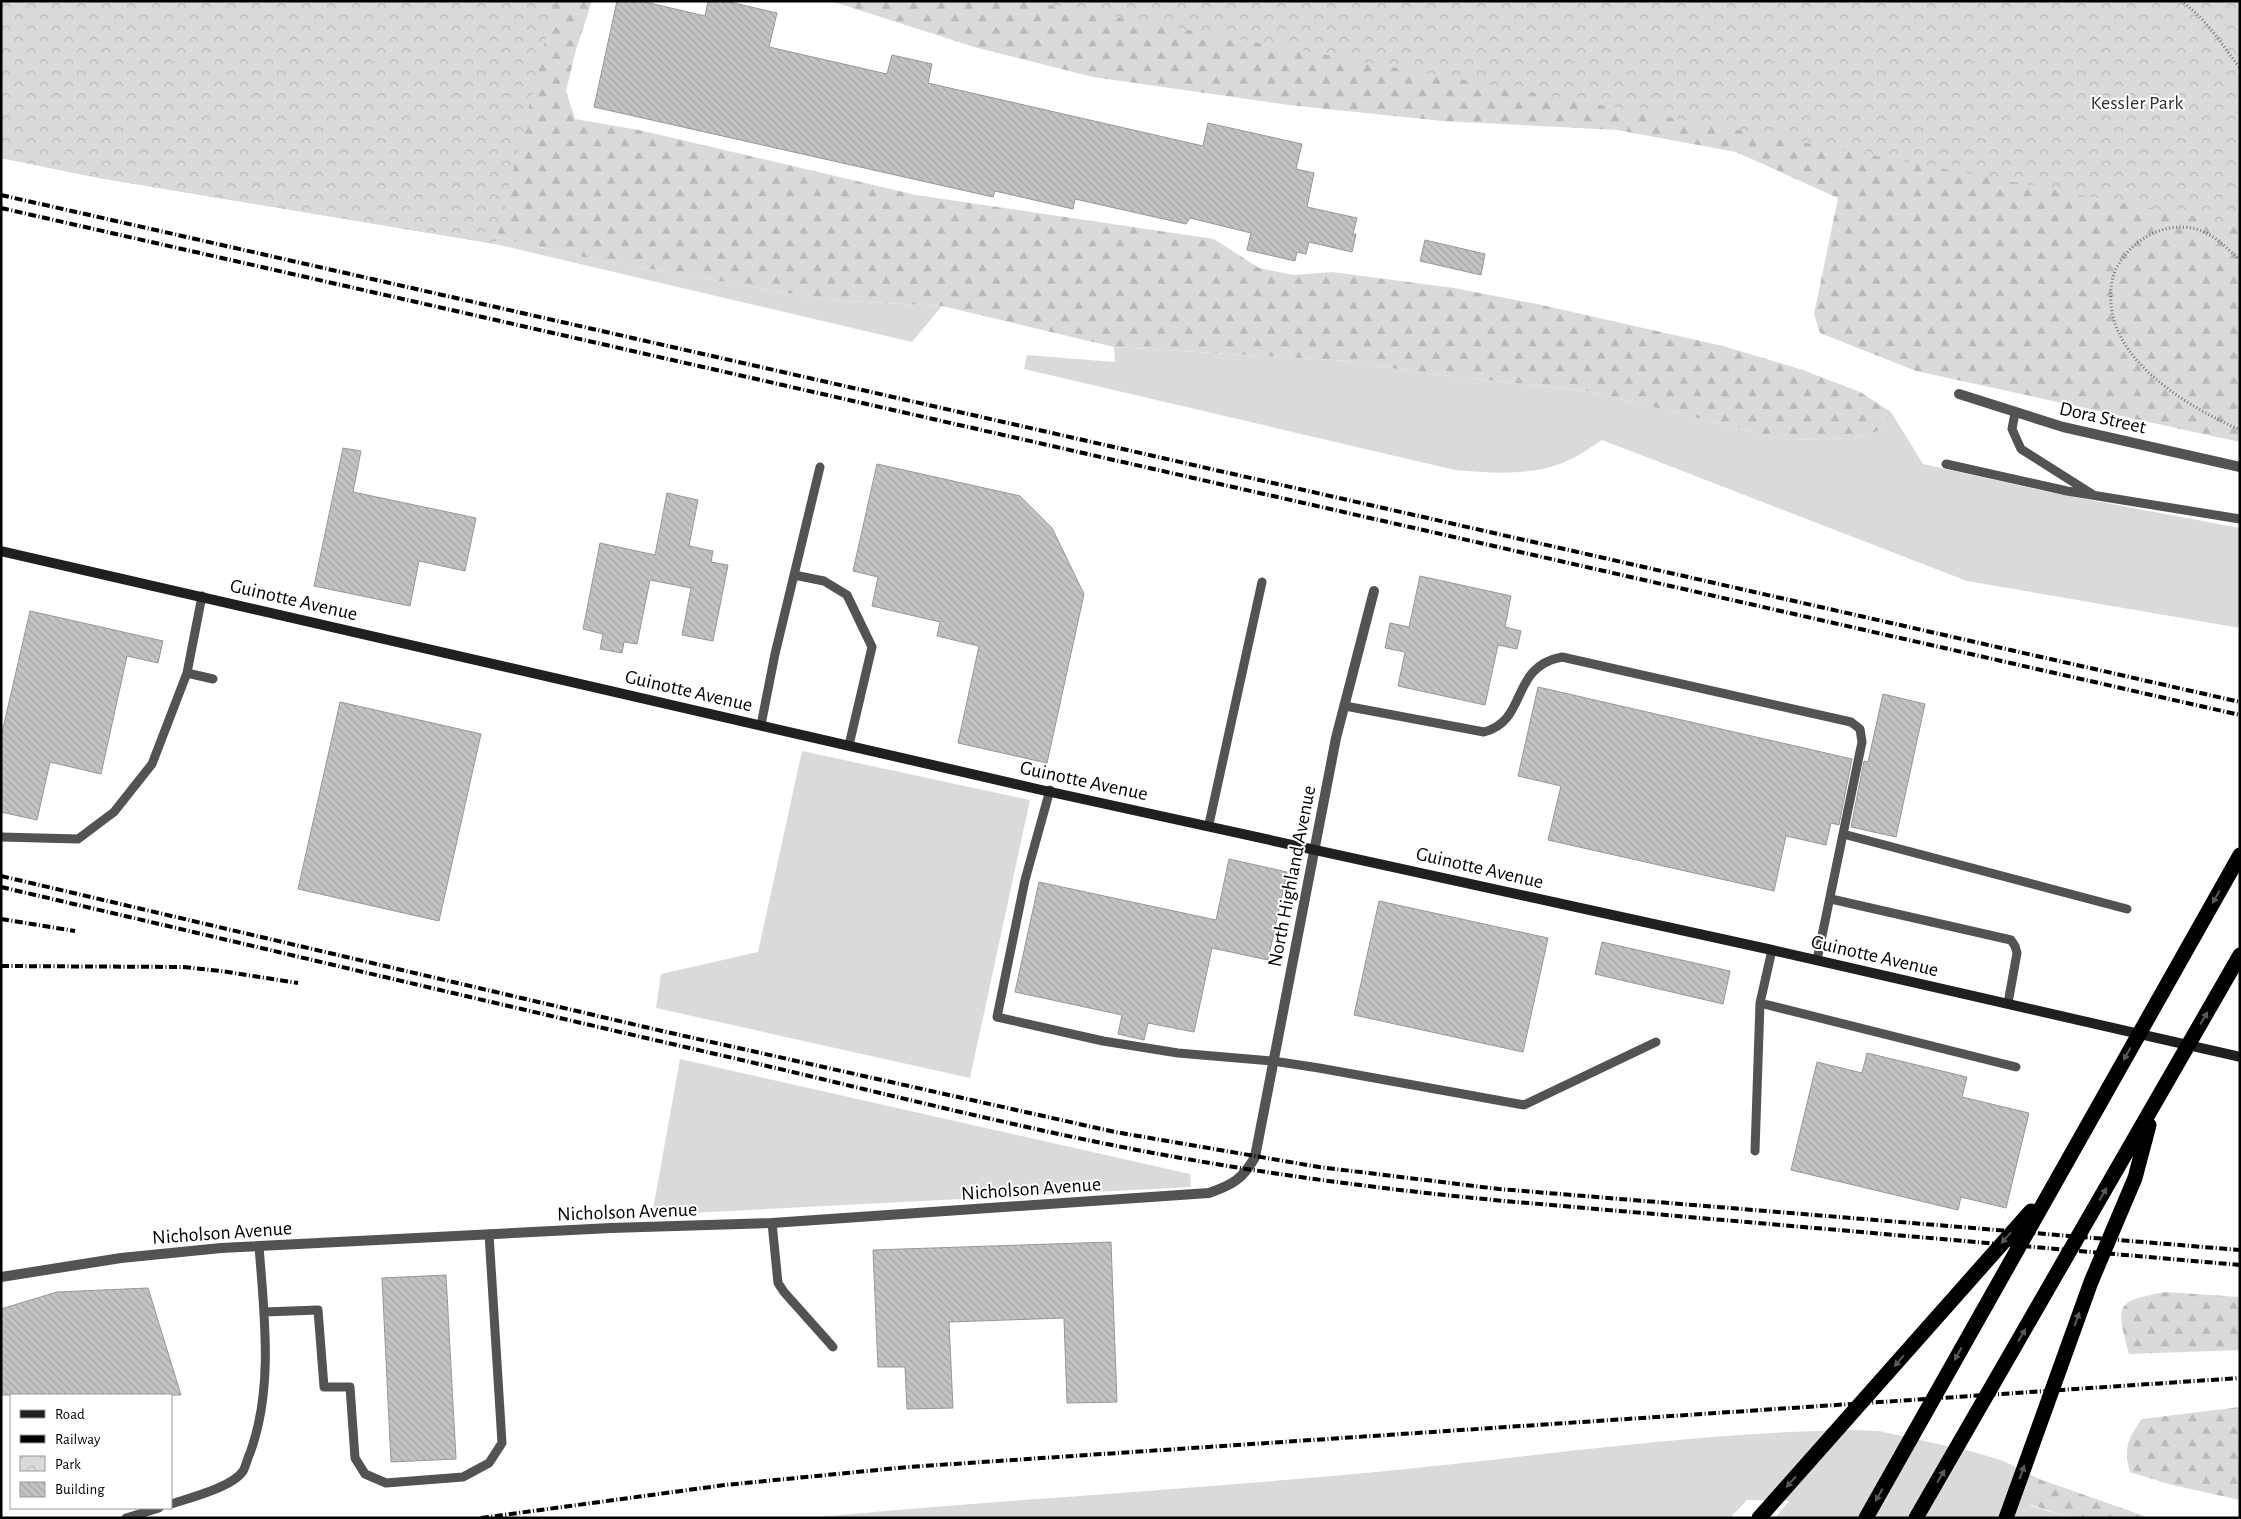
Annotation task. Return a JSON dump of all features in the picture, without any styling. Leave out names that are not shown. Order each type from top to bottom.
[{"type":"highway","points":[[1866,1518],[2240,854]]},
{"type":"highway","points":[[1916,1518],[2240,955]]},
{"type":"highway","points":[[2006,1518],[2091,1282],[2135,1178],[2153,1106]]},
{"type":"highway","points":[[1759,1518],[2050,1189]]},
{"type":"street","name":"Dora Street","points":[[1960,394],[2063,427],[2240,467]]},
{"type":"street","name":"Guinotte Avenue","points":[[1,551],[849,745],[1314,847],[2240,1057]]},
{"type":"street","name":"North Highland Avenue","points":[[1248,1169],[1255,1157],[1314,847],[1344,706],[1374,591]]},
{"type":"street","name":"Nicholson Avenue","points":[[1,1277],[121,1258],[259,1246],[489,1234],[772,1223],[1209,1193],[1232,1185],[1248,1169]]},
{"type":"lane","points":[[2015,413],[2012,429],[2022,449],[2095,496]]},
{"type":"lane","points":[[1946,464],[2095,496],[2240,519]]},
{"type":"lane","points":[[761,725],[775,654],[820,467]]},
{"type":"lane","points":[[794,575],[824,581],[847,595],[872,647],[849,745]]},
{"type":"lane","points":[[1209,824],[1262,582]]},
{"type":"lane","points":[[1,837],[78,839],[114,812],[152,764],[187,673],[202,596]]},
{"type":"lane","points":[[1344,706],[1484,732],[1497,728],[1509,717],[1526,681],[1535,667],[1548,660],[1562,657],[1851,722],[1860,729],[1862,742],[1817,960]]},
{"type":"lane","points":[[187,673],[213,679]]},
{"type":"lane","points":[[1050,790],[1025,880],[997,1017],[1103,1041],[1178,1053],[1273,1061],[1524,1105],[1656,1042]]},
{"type":"lane","points":[[1843,834],[2127,909]]},
{"type":"lane","points":[[1830,899],[2011,940],[2016,946],[2017,953],[2008,1003]]},
{"type":"lane","points":[[1755,1151],[1760,1003],[1772,950]]},
{"type":"lane","points":[[1760,1003],[2016,1067]]},
{"type":"lane","points":[[772,1223],[778,1283],[833,1347]]},
{"type":"lane","points":[[264,1312],[318,1310],[324,1387],[350,1387],[355,1458],[365,1474],[386,1483],[463,1477],[489,1463],[502,1443],[489,1234]]},
{"type":"lane","points":[[172,1504],[214,1491],[242,1472],[258,1432],[264,1388],[264,1312],[259,1246]]},
{"type":"lane","points":[[126,1518],[156,1509]]},
{"type":"path","points":[[2181,1],[2192,9],[2222,41],[2240,68]]},
{"type":"path","points":[[2240,260],[2216,238],[2196,229],[2166,227],[2145,237],[2128,252],[2116,268],[2112,288],[2112,312],[2118,331],[2133,356],[2182,399],[2240,430]]},
{"type":"green space","points":[[1,1],[592,1],[576,50],[566,91],[575,119],[639,130],[916,195],[1214,239],[1259,268],[1293,275],[1332,272],[1454,288],[1537,304],[1723,346],[1800,369],[1860,392],[1891,412],[1882,430],[1853,438],[1787,440],[1587,391],[1416,372],[1349,361],[1114,347],[942,306],[827,300],[588,258],[497,237],[495,244],[99,178],[1,158]]},
{"type":"green space","points":[[1,1],[555,1],[495,244],[99,178],[1,158]]},
{"type":"green space","points":[[831,1],[2215,1],[2240,14],[2240,442],[1916,371],[1820,333],[1814,314],[1838,198],[1736,152],[1617,130],[1442,121],[1289,105],[1093,77],[974,47]]},
{"type":"green space","name":"Kessler Park","points":[[1029,1],[2240,1],[2240,225],[1717,126]]},
{"type":"green space","points":[[497,237],[588,258],[827,300],[942,306],[912,342],[495,244]]},
{"type":"green space","points":[[1114,347],[1349,361],[1416,372],[1587,391],[1787,440],[1853,438],[1882,430],[1891,412],[1923,464],[2058,494],[2240,528],[2240,628],[1967,581],[1602,440],[1573,458],[1541,469],[1513,472],[1455,470],[1024,369],[1027,355],[1115,362]]},
{"type":"green space","points":[[802,751],[1030,800],[970,1078],[656,1008],[661,974],[758,952]]},
{"type":"green space","points":[[680,1059],[1190,1174],[1191,1187],[652,1215]]},
{"type":"green space","points":[[2166,1292],[2240,1297],[2240,1350],[2129,1354],[2122,1325],[2121,1315],[2123,1308],[2136,1299]]},
{"type":"green space","points":[[2240,1407],[2240,1500],[2168,1484],[2130,1472],[2127,1457],[2128,1444],[2133,1432],[2142,1419]]},
{"type":"green space","points":[[1855,1430],[1879,1431],[1970,1451],[2004,1461],[2039,1479],[2031,1506],[2072,1518],[1775,1518],[1789,1501],[1747,1500],[1730,1518],[807,1518],[1305,1478],[1675,1440],[1735,1435]]},
{"type":"green space","points":[[2039,1479],[2150,1518],[2072,1518],[2031,1505]]},
{"type":"building","points":[[617,1],[641,1],[705,16],[708,1],[725,1],[777,13],[769,47],[887,74],[892,55],[932,64],[928,83],[1203,146],[1208,123],[1302,144],[1296,169],[1314,173],[1307,207],[1357,218],[1353,234],[1356,234],[1352,252],[1309,242],[1306,254],[1297,252],[1295,261],[1247,250],[1251,233],[1190,218],[1186,224],[1075,199],[1073,209],[995,191],[993,197],[594,107]]},
{"type":"building","points":[[1425,240],[1485,254],[1481,275],[1420,261]]},
{"type":"building","points":[[343,448],[361,451],[353,492],[476,518],[465,571],[419,561],[410,606],[314,586]]},
{"type":"building","points":[[877,464],[1020,496],[1052,528],[1084,594],[1047,763],[958,743],[979,646],[937,636],[940,622],[872,606],[878,577],[853,571]]},
{"type":"building","points":[[667,493],[698,500],[689,546],[713,551],[711,562],[728,565],[713,641],[682,635],[691,588],[650,580],[637,644],[624,642],[622,653],[600,649],[603,634],[583,629],[600,543],[655,555]]},
{"type":"building","points":[[1420,576],[1511,596],[1505,627],[1521,631],[1517,649],[1498,645],[1485,705],[1398,686],[1405,652],[1385,648],[1390,623],[1409,627]]},
{"type":"building","points":[[30,611],[163,641],[158,663],[127,656],[101,774],[50,762],[37,820],[1,812],[1,737]]},
{"type":"building","points":[[1538,687],[1852,759],[1839,825],[1831,823],[1826,845],[1786,836],[1774,891],[1548,840],[1561,786],[1518,776]]},
{"type":"building","points":[[1883,694],[1925,704],[1896,837],[1851,827],[1864,761],[1868,762]]},
{"type":"building","points":[[340,702],[481,734],[439,921],[298,889]]},
{"type":"building","points":[[1229,859],[1287,872],[1268,960],[1212,948],[1194,1032],[1148,1023],[1144,1040],[1118,1034],[1122,1015],[1015,992],[1039,882],[1216,920]]},
{"type":"building","points":[[1379,901],[1548,938],[1523,1052],[1354,1015]]},
{"type":"building","points":[[1602,942],[1730,971],[1723,1004],[1595,974]]},
{"type":"building","points":[[1867,1053],[1967,1077],[1962,1097],[2029,1113],[2006,1208],[1961,1197],[1958,1210],[1791,1170],[1817,1062],[1862,1073]]},
{"type":"building","points":[[1111,1242],[1117,1402],[1067,1403],[1064,1318],[949,1322],[953,1408],[907,1409],[905,1367],[878,1367],[873,1250]]},
{"type":"building","points":[[446,1275],[456,1459],[391,1462],[382,1278]]},
{"type":"building","points":[[148,1288],[181,1395],[1,1395],[1,1309],[57,1292]]},
{"type":"railway","points":[[1,195],[2240,702]]},
{"type":"railway","points":[[1,208],[2240,715]]},
{"type":"railway","points":[[1,876],[662,1031],[1115,1132],[1319,1167],[1499,1189],[2240,1250]]},
{"type":"railway","points":[[1,887],[962,1112],[1092,1141],[1246,1169],[1349,1184],[1453,1196],[2240,1265]]},
{"type":"railway","points":[[1,919],[75,931]]},
{"type":"railway","points":[[1,966],[183,967],[298,983]]},
{"type":"railway","points":[[481,1518],[725,1485],[908,1467],[2240,1378]]}]
